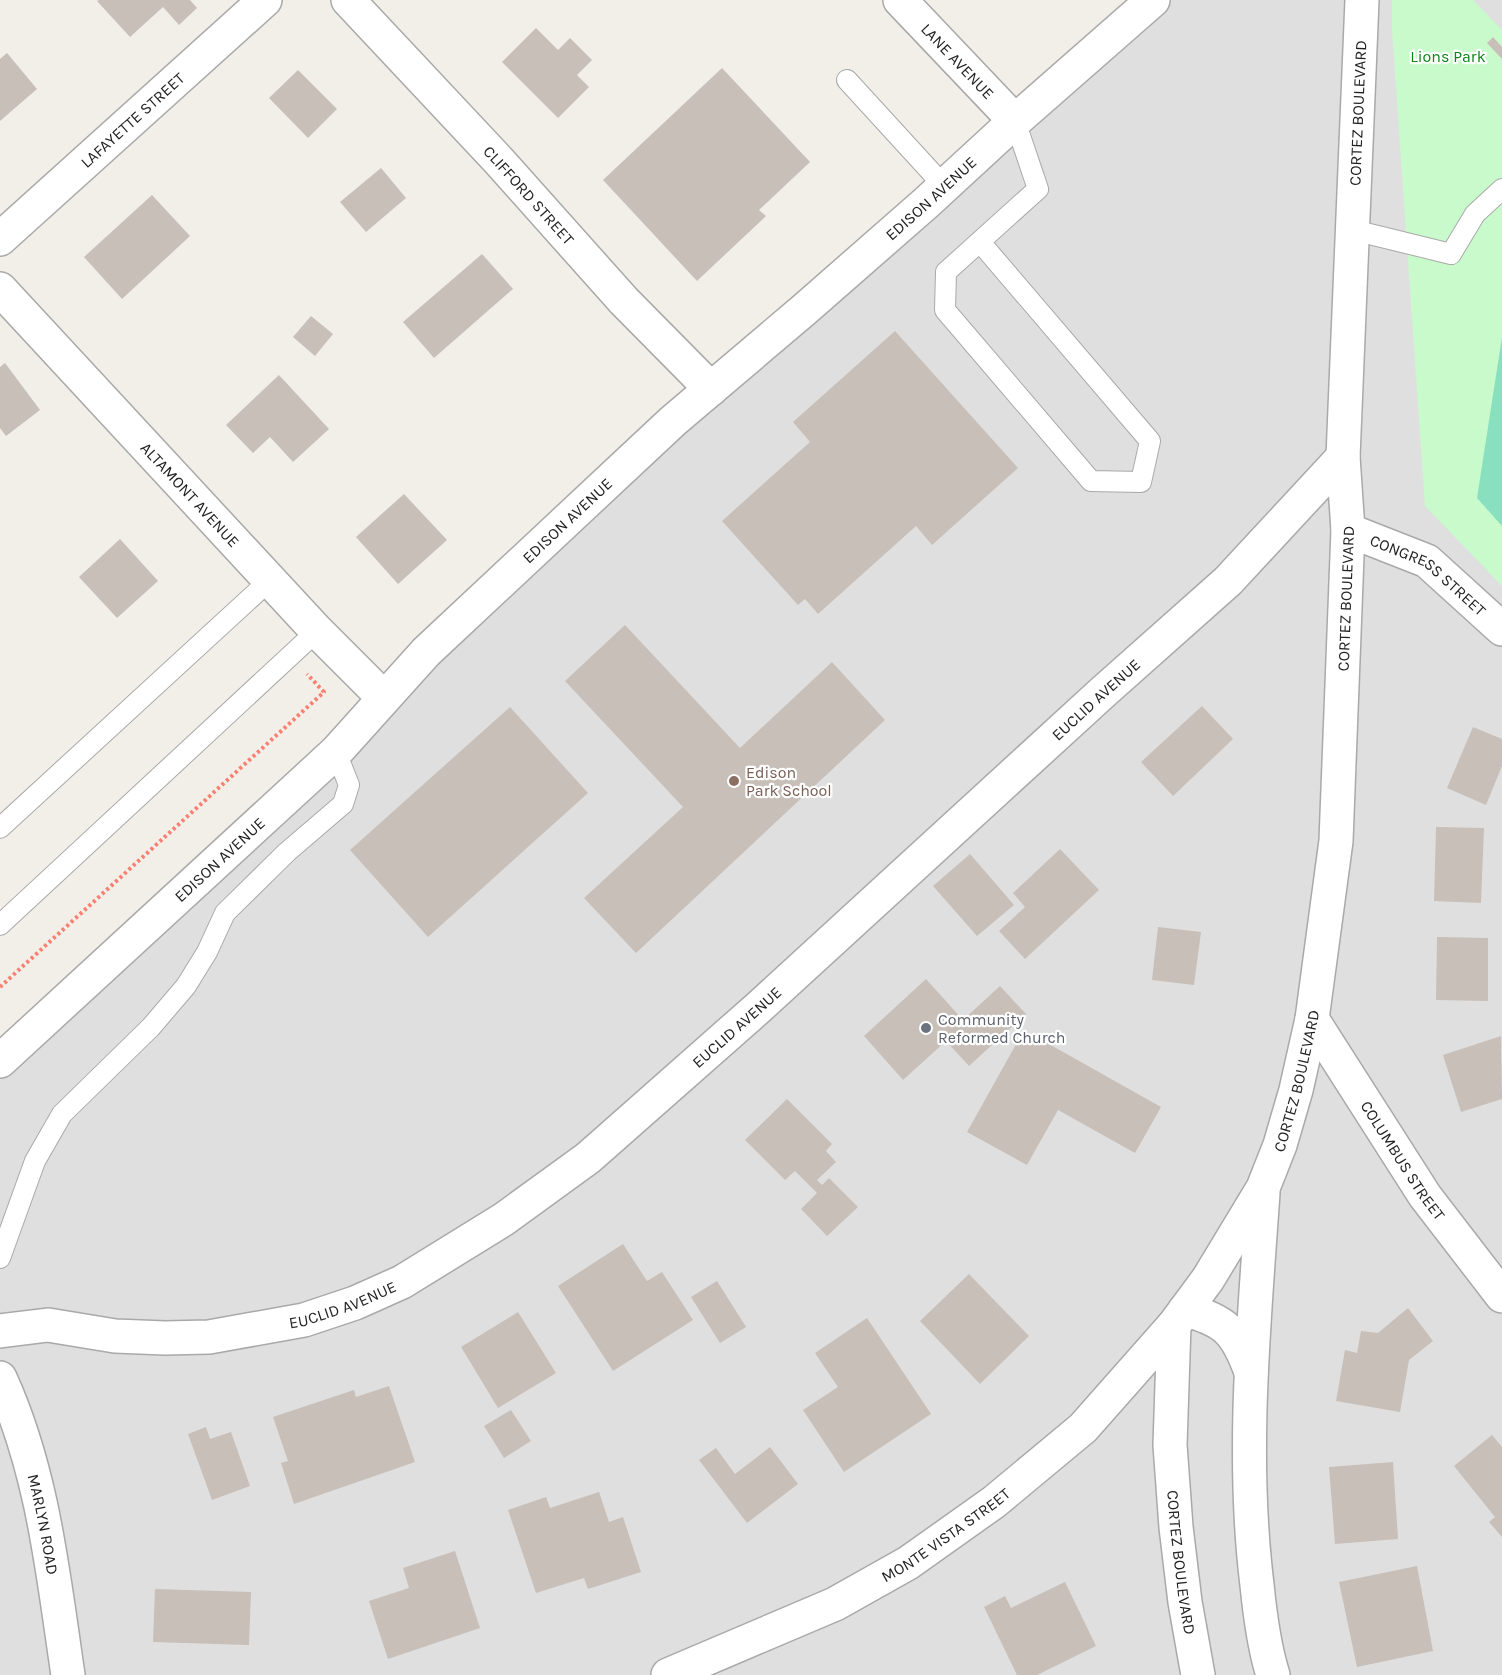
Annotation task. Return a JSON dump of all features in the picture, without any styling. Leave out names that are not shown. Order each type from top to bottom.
[{"type":"street","name":"LAFAYETTE STREET","points":[[0,239],[265,0]]},
{"type":"street","name":"CLIFFORD STREET","points":[[348,0],[499,160],[624,301],[711,389]]},
{"type":"street","name":"LANE AVENUE","points":[[900,0],[1015,121]]},
{"type":"street","name":"EDISON AVENUE","points":[[0,1061],[336,752],[426,652],[673,421],[814,302],[1153,0]]},
{"type":"street","name":"CORTEZ BOULEVARD","points":[[1198,1675],[1183,1581],[1170,1445],[1180,1317],[1208,1279],[1263,1188],[1280,1146],[1296,1090],[1312,1019],[1336,841],[1348,530],[1343,457],[1362,0]]},
{"type":"street","name":"ALTAMONT AVENUE","points":[[0,289],[317,631],[384,698]]},
{"type":"street","name":"EUCLID AVENUE","points":[[0,1331],[48,1325],[115,1336],[209,1337],[304,1320],[355,1303],[402,1282],[504,1219],[588,1158],[740,1024],[1093,700],[1228,581],[1343,457]]},
{"type":"street","name":"CONGRESS STREET","points":[[1348,530],[1427,561],[1502,629]]},
{"type":"street","name":"COLUMBUS STREET","points":[[1312,1019],[1425,1196],[1502,1296]]},
{"type":"street","name":"CORTEZ BOULEVARD","points":[[1263,1188],[1248,1472],[1252,1542],[1260,1607],[1273,1675]]},
{"type":"street","name":"CORTEZ BOULEVARD","points":[[1180,1317],[1207,1315],[1228,1328],[1242,1346],[1252,1374]]},
{"type":"street","name":"MONTE VISTA STREET","points":[[668,1675],[835,1604],[908,1563],[994,1502],[1083,1428],[1180,1317]]},
{"type":"street","name":"MARLYN ROAD","points":[[0,1378],[14,1407],[46,1523],[68,1675]]},
{"type":"lane","points":[[847,80],[944,186]]},
{"type":"lane","points":[[980,242],[1150,441],[1141,482],[1091,481],[945,310],[946,272],[1038,189],[1015,121]]},
{"type":"lane","points":[[1353,230],[1451,254],[1475,214],[1502,189]]},
{"type":"lane","points":[[0,828],[270,580]]},
{"type":"lane","points":[[0,926],[317,631]]},
{"type":"lane","points":[[0,1258],[35,1161],[62,1114],[151,1027],[186,986],[207,952],[225,913],[287,852],[343,804],[349,785],[336,752]]},
{"type":"shaded area","points":[[1153,0],[1502,0],[1502,1675],[0,1675],[0,1061]]},
{"type":"green space","name":"Lions Park","points":[[1392,0],[1473,0],[1502,30],[1502,586],[1425,506],[1392,29]]},
{"type":"green space","points":[[1502,337],[1502,526],[1477,498]]},
{"type":"building","points":[[190,0],[197,8],[179,25],[163,7],[130,37],[97,1]]},
{"type":"building","points":[[536,28],[558,50],[570,38],[592,60],[577,75],[589,87],[558,118],[502,62]]},
{"type":"building","points":[[1493,37],[1502,47],[1502,59],[1487,43]]},
{"type":"building","points":[[7,53],[37,89],[0,121],[0,59]]},
{"type":"building","points":[[722,68],[810,162],[759,210],[766,216],[697,281],[603,180]]},
{"type":"building","points":[[298,70],[337,109],[308,138],[269,98]]},
{"type":"building","points":[[381,168],[406,198],[366,232],[340,202]]},
{"type":"building","points":[[152,195],[190,236],[122,299],[84,257]]},
{"type":"building","points":[[482,254],[513,289],[434,358],[403,322]]},
{"type":"building","points":[[311,316],[333,334],[315,356],[293,337]]},
{"type":"building","points":[[895,331],[1018,468],[932,545],[916,526],[818,614],[805,599],[798,605],[722,521],[810,442],[793,422]]},
{"type":"building","points":[[5,363],[40,410],[6,436],[0,428],[0,367]]},
{"type":"building","points":[[279,375],[329,429],[293,462],[270,437],[253,453],[226,425]]},
{"type":"building","points":[[404,494],[447,540],[398,584],[356,537]]},
{"type":"building","points":[[120,539],[158,581],[117,618],[79,577]]},
{"type":"building","points":[[625,625],[740,748],[832,662],[885,720],[636,953],[584,898],[683,807],[565,681]]},
{"type":"building","points":[[1202,706],[1233,739],[1173,796],[1141,762]]},
{"type":"building","points":[[510,707],[588,793],[428,937],[350,850]]},
{"type":"building","points":[[1473,727],[1502,739],[1502,766],[1486,805],[1447,788]]},
{"type":"building","points":[[1436,827],[1484,828],[1481,903],[1434,901]]},
{"type":"building","points":[[1060,849],[1099,890],[1025,959],[999,931],[1025,907],[1013,893]]},
{"type":"building","points":[[970,854],[1014,905],[977,936],[933,886]]},
{"type":"building","points":[[1158,927],[1201,932],[1194,985],[1152,980]]},
{"type":"building","points":[[1437,937],[1488,938],[1488,1001],[1436,1000]]},
{"type":"building","points":[[926,979],[963,1020],[1000,986],[1026,1014],[969,1066],[946,1041],[903,1080],[864,1036]]},
{"type":"building","points":[[1024,1030],[1161,1107],[1135,1153],[1058,1110],[1027,1165],[967,1132]]},
{"type":"building","points":[[1501,1036],[1502,1099],[1461,1112],[1443,1055]]},
{"type":"building","points":[[787,1099],[832,1144],[826,1151],[836,1162],[817,1180],[822,1185],[829,1178],[858,1207],[827,1236],[801,1209],[817,1193],[795,1171],[785,1180],[745,1140]]},
{"type":"building","points":[[623,1244],[647,1281],[662,1272],[693,1320],[613,1371],[558,1286]]},
{"type":"building","points":[[969,1274],[1029,1336],[980,1384],[920,1321]]},
{"type":"building","points":[[717,1281],[746,1327],[720,1343],[691,1297]]},
{"type":"building","points":[[1408,1308],[1433,1341],[1409,1360],[1400,1412],[1336,1401],[1345,1350],[1357,1353],[1361,1331],[1378,1333]]},
{"type":"building","points":[[518,1312],[556,1373],[498,1408],[461,1347]]},
{"type":"building","points":[[867,1318],[931,1414],[844,1472],[803,1410],[838,1387],[815,1353]]},
{"type":"building","points":[[389,1386],[415,1462],[294,1504],[281,1463],[288,1461],[273,1417],[354,1390],[356,1397]]},
{"type":"building","points":[[511,1410],[531,1441],[504,1458],[484,1426]]},
{"type":"building","points":[[206,1427],[210,1439],[231,1432],[250,1486],[212,1500],[188,1434]]},
{"type":"building","points":[[1492,1435],[1502,1447],[1502,1537],[1489,1522],[1495,1517],[1454,1466]]},
{"type":"building","points":[[770,1447],[798,1484],[747,1523],[699,1460],[716,1448],[735,1474]]},
{"type":"building","points":[[1393,1462],[1398,1539],[1335,1544],[1329,1467]]},
{"type":"building","points":[[599,1492],[609,1522],[623,1517],[641,1572],[588,1589],[584,1578],[536,1593],[508,1510],[546,1497],[550,1508]]},
{"type":"building","points":[[455,1551],[480,1628],[388,1659],[369,1601],[409,1588],[403,1568]]},
{"type":"building","points":[[1417,1566],[1433,1651],[1357,1667],[1339,1582]]},
{"type":"building","points":[[1065,1582],[1096,1646],[1037,1675],[1017,1675],[984,1607],[1005,1596],[1011,1608]]},
{"type":"building","points":[[155,1589],[251,1592],[249,1645],[153,1642]]},
{"type":"place","name":"Edison Park School","points":[[734,781]]},
{"type":"place","name":"Community Reformed Church","points":[[926,1028]]}]
